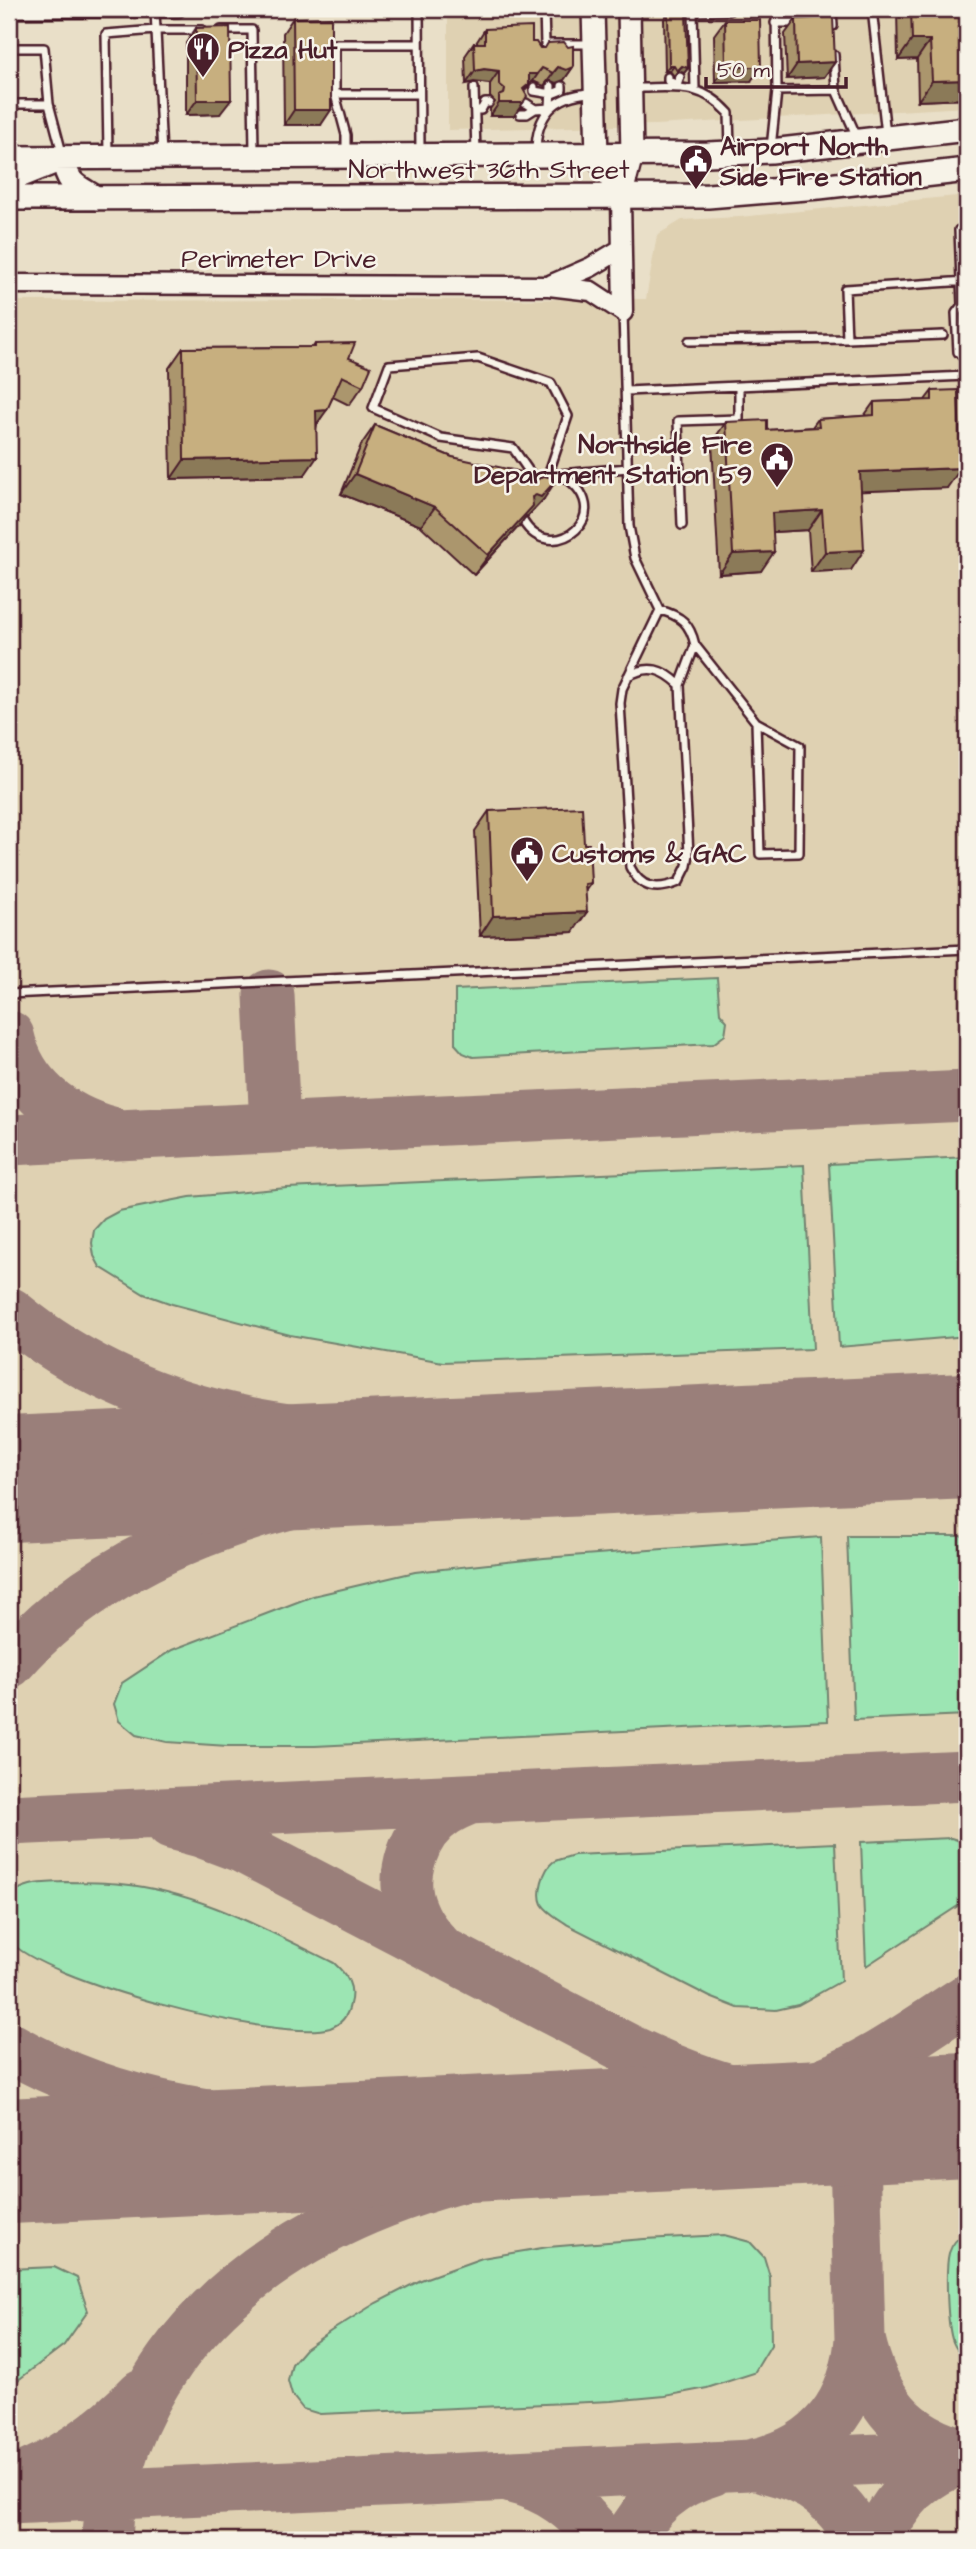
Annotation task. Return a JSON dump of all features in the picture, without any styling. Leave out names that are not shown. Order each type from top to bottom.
[{"type":"main road","points":[[593,9],[597,156],[621,197]]},
{"type":"main road","points":[[621,197],[632,155],[629,9]]},
{"type":"main road","name":"Northwest 36th Street","points":[[9,158],[731,153],[967,129]]},
{"type":"main road","points":[[9,180],[64,159],[66,176],[96,198]]},
{"type":"main road","name":"Northwest 36th Street","points":[[9,198],[708,196],[967,170]]},
{"type":"street","points":[[9,10],[178,9]]},
{"type":"street","points":[[621,197],[623,312]]},
{"type":"street","name":"Perimeter Drive","points":[[549,286],[591,267],[621,249]]},
{"type":"street","name":"Perimeter Drive","points":[[9,284],[549,286],[591,291],[623,312]]},
{"type":"lane","points":[[155,9],[162,156]]},
{"type":"lane","points":[[419,9],[420,156]]},
{"type":"lane","points":[[544,9],[545,44],[548,49]]},
{"type":"lane","points":[[672,14],[729,9]]},
{"type":"lane","points":[[771,151],[777,91],[776,9]]},
{"type":"lane","points":[[832,9],[833,35]]},
{"type":"lane","points":[[872,9],[887,138]]},
{"type":"lane","points":[[693,12],[695,89]]},
{"type":"lane","points":[[775,23],[810,22]]},
{"type":"lane","points":[[821,22],[832,22]]},
{"type":"lane","points":[[108,157],[106,34],[156,30],[252,30],[254,157]]},
{"type":"lane","points":[[346,156],[346,135],[335,94],[335,44],[419,44]]},
{"type":"lane","points":[[548,49],[594,44]]},
{"type":"lane","points":[[9,48],[44,48],[49,104],[64,159]]},
{"type":"lane","points":[[548,49],[560,49],[561,54]]},
{"type":"lane","points":[[834,49],[836,90],[859,141]]},
{"type":"lane","points":[[668,77],[668,81],[695,89],[717,100],[729,113],[731,153]]},
{"type":"lane","points":[[630,89],[677,83]]},
{"type":"lane","points":[[534,87],[534,91],[562,90],[562,86]]},
{"type":"lane","points":[[474,88],[478,110],[476,156]]},
{"type":"lane","points":[[550,108],[551,90]]},
{"type":"lane","points":[[777,91],[836,90]]},
{"type":"lane","points":[[536,156],[539,125],[550,108],[563,98],[596,92]]},
{"type":"lane","points":[[335,94],[419,94]]},
{"type":"lane","points":[[478,110],[485,103],[490,103]]},
{"type":"lane","points":[[520,103],[526,103],[535,109]]},
{"type":"lane","points":[[9,104],[49,104]]},
{"type":"lane","points":[[520,114],[550,108]]},
{"type":"lane","points":[[478,110],[490,113]]},
{"type":"lane","points":[[626,391],[967,376],[966,358],[958,352],[956,313],[962,305],[964,282],[959,230],[967,229]]},
{"type":"lane","points":[[847,339],[845,289],[964,282]]},
{"type":"lane","points":[[962,305],[967,313]]},
{"type":"lane","points":[[623,312],[629,526],[635,558],[660,610],[678,616],[689,627],[695,645],[756,722],[800,746],[799,853],[760,854],[756,722]]},
{"type":"lane","points":[[689,341],[943,335]]},
{"type":"lane","points":[[535,480],[513,448],[441,438],[373,408],[389,365],[478,358],[551,383],[568,416],[548,475]]},
{"type":"lane","points":[[682,525],[678,421],[739,419],[739,386]]},
{"type":"lane","points":[[525,490],[535,480],[548,475],[628,468]]},
{"type":"lane","points":[[523,521],[538,537],[552,540],[565,538],[576,530],[584,519],[586,506],[582,492],[560,474]]},
{"type":"lane","points":[[660,610],[622,689],[620,703],[630,867],[636,879],[649,887],[670,885],[679,881],[687,866],[689,854],[680,685],[695,645]]},
{"type":"lane","points":[[628,676],[640,669],[652,668],[668,674],[680,685]]},
{"type":"lane","points":[[9,993],[967,949]]},
{"type":"shaded area","points":[[448,9],[967,9],[967,107],[655,125],[448,130]]},
{"type":"shaded area","points":[[967,195],[967,2540],[9,2540],[9,301],[646,299],[657,235],[682,220]]},
{"type":"green space","points":[[717,978],[720,1013],[727,1021],[725,1035],[713,1044],[473,1057],[463,1053],[455,1044],[455,990]]},
{"type":"green space","points":[[967,1157],[967,1336],[839,1347],[829,1164]]},
{"type":"green space","points":[[804,1165],[813,1349],[443,1362],[290,1335],[172,1304],[144,1294],[100,1267],[94,1256],[92,1243],[94,1230],[104,1219],[119,1211],[190,1197],[287,1188]]},
{"type":"green space","points":[[847,1536],[967,1536],[967,1715],[854,1720]]},
{"type":"green space","points":[[821,1537],[828,1721],[315,1746],[228,1746],[167,1742],[136,1735],[119,1721],[114,1704],[122,1683],[172,1650],[313,1596],[415,1572],[544,1558]]},
{"type":"green space","points":[[951,1838],[967,1843],[967,1900],[866,1966],[861,1842]]},
{"type":"green space","points":[[835,1843],[841,1981],[798,2005],[776,2010],[738,2008],[710,1997],[568,1925],[547,1910],[542,1904],[540,1894],[549,1866],[555,1861],[574,1855]]},
{"type":"green space","points":[[62,1882],[114,1883],[149,1888],[204,1903],[257,1925],[334,1963],[351,1986],[348,2012],[341,2022],[330,2028],[303,2030],[263,2026],[162,2005],[65,1973],[30,1956],[9,1940],[9,1897],[26,1886]]},
{"type":"green space","points":[[967,2232],[967,2359],[956,2347],[951,2335],[947,2284],[950,2249]]},
{"type":"green space","points":[[724,2235],[750,2242],[764,2257],[770,2277],[771,2345],[754,2373],[707,2388],[665,2396],[611,2401],[320,2414],[303,2409],[292,2395],[288,2381],[292,2364],[305,2349],[376,2303],[421,2280],[482,2258],[548,2247]]},
{"type":"green space","points":[[54,2267],[77,2278],[88,2311],[64,2345],[9,2387],[9,2269]]},
{"type":"building","points":[[911,9],[967,11],[967,80],[932,81],[930,40],[912,40]]},
{"type":"building","points":[[668,13],[686,13],[688,68],[682,66],[677,71],[674,66],[669,66]]},
{"type":"building","points":[[331,17],[331,110],[294,110],[293,18]]},
{"type":"building","points":[[833,17],[835,62],[797,64],[796,19]]},
{"type":"building","points":[[725,20],[760,20],[761,67],[726,67]]},
{"type":"building","points":[[230,27],[231,100],[197,100],[196,28]]},
{"type":"building","points":[[532,27],[532,42],[536,42],[540,48],[545,48],[548,43],[564,42],[568,47],[573,46],[573,67],[566,70],[558,67],[553,73],[542,68],[537,74],[529,74],[529,84],[523,89],[527,96],[523,103],[499,103],[499,96],[504,94],[505,89],[499,84],[499,71],[475,71],[474,43],[485,43],[485,29]]},
{"type":"building","points":[[355,343],[349,358],[371,367],[363,386],[342,376],[327,410],[316,411],[317,457],[184,460],[183,348],[315,347],[315,344]]},
{"type":"building","points":[[958,390],[961,468],[860,472],[864,550],[825,552],[822,510],[772,513],[774,552],[733,554],[726,422],[767,420],[767,430],[819,427],[818,419],[874,415],[874,402],[932,400],[932,391]]},
{"type":"building","points":[[375,425],[452,457],[531,474],[535,481],[544,476],[557,479],[541,497],[532,497],[533,506],[488,555],[435,507],[355,474]]},
{"type":"building","name":"Customs & GAC","points":[[582,807],[584,844],[589,844],[591,883],[585,884],[587,912],[493,916],[489,811]]},
{"type":"taxiway","points":[[269,995],[275,1128]]},
{"type":"taxiway","points":[[9,1036],[23,1071],[46,1098],[76,1119],[111,1132]]},
{"type":"taxiway","points":[[9,1140],[967,1096]]},
{"type":"taxiway","points":[[9,1312],[65,1352],[123,1383],[184,1406],[246,1422],[310,1432],[376,1438],[510,1442]]},
{"type":"taxiway","points":[[913,1438],[967,1431]]},
{"type":"taxiway","points":[[9,1663],[46,1626],[86,1594],[129,1566],[175,1543],[273,1508],[391,1483],[758,1445]]},
{"type":"taxiway","points":[[9,1820],[967,1776]]},
{"type":"taxiway","points":[[442,1952],[425,1934],[413,1912],[407,1884],[408,1870],[411,1856],[425,1830],[445,1811],[470,1799]]},
{"type":"taxiway","points":[[171,1824],[241,1847],[630,2050],[704,2081],[759,2095],[818,2101],[967,2102]]},
{"type":"taxiway","points":[[723,2104],[787,2094],[842,2075],[861,2066],[967,1999]]},
{"type":"taxiway","points":[[9,2047],[51,2069],[95,2086],[139,2100],[229,2117],[491,2137],[549,2129]]},
{"type":"taxiway","points":[[107,2540],[112,2491],[125,2445],[145,2400],[171,2359],[206,2317],[245,2281],[289,2250],[335,2224],[435,2185],[539,2160],[854,2119],[860,2339],[857,2363],[841,2405],[828,2423],[795,2449],[773,2459],[749,2465]]},
{"type":"taxiway","points":[[860,2339],[873,2380],[894,2413],[924,2438],[965,2453]]},
{"type":"taxiway","points":[[9,2483],[46,2467],[97,2435],[142,2394]]},
{"type":"taxiway","points":[[9,2499],[967,2455]]},
{"type":"taxiway","points":[[879,2540],[893,2512],[912,2489],[936,2471],[965,2459]]},
{"type":"taxiway","points":[[767,2468],[798,2478],[823,2493],[843,2513],[861,2540]]},
{"type":"taxiway","points":[[629,2540],[644,2516],[662,2497],[685,2482],[711,2471]]},
{"type":"taxiway","points":[[511,2478],[538,2487],[562,2500],[583,2518],[601,2540]]},
{"type":"runway","points":[[9,1479],[967,1436]]},
{"type":"runway","points":[[9,2161],[967,2115]]},
{"type":"place","name":"Pizza Hut","points":[[203,79]]},
{"type":"place","name":"Airport North Side Fire Station","points":[[696,191]]},
{"type":"place","name":"Northside Fire Department Station 59","points":[[777,489]]},
{"type":"place","name":"Customs & GAC","points":[[527,883]]}]
